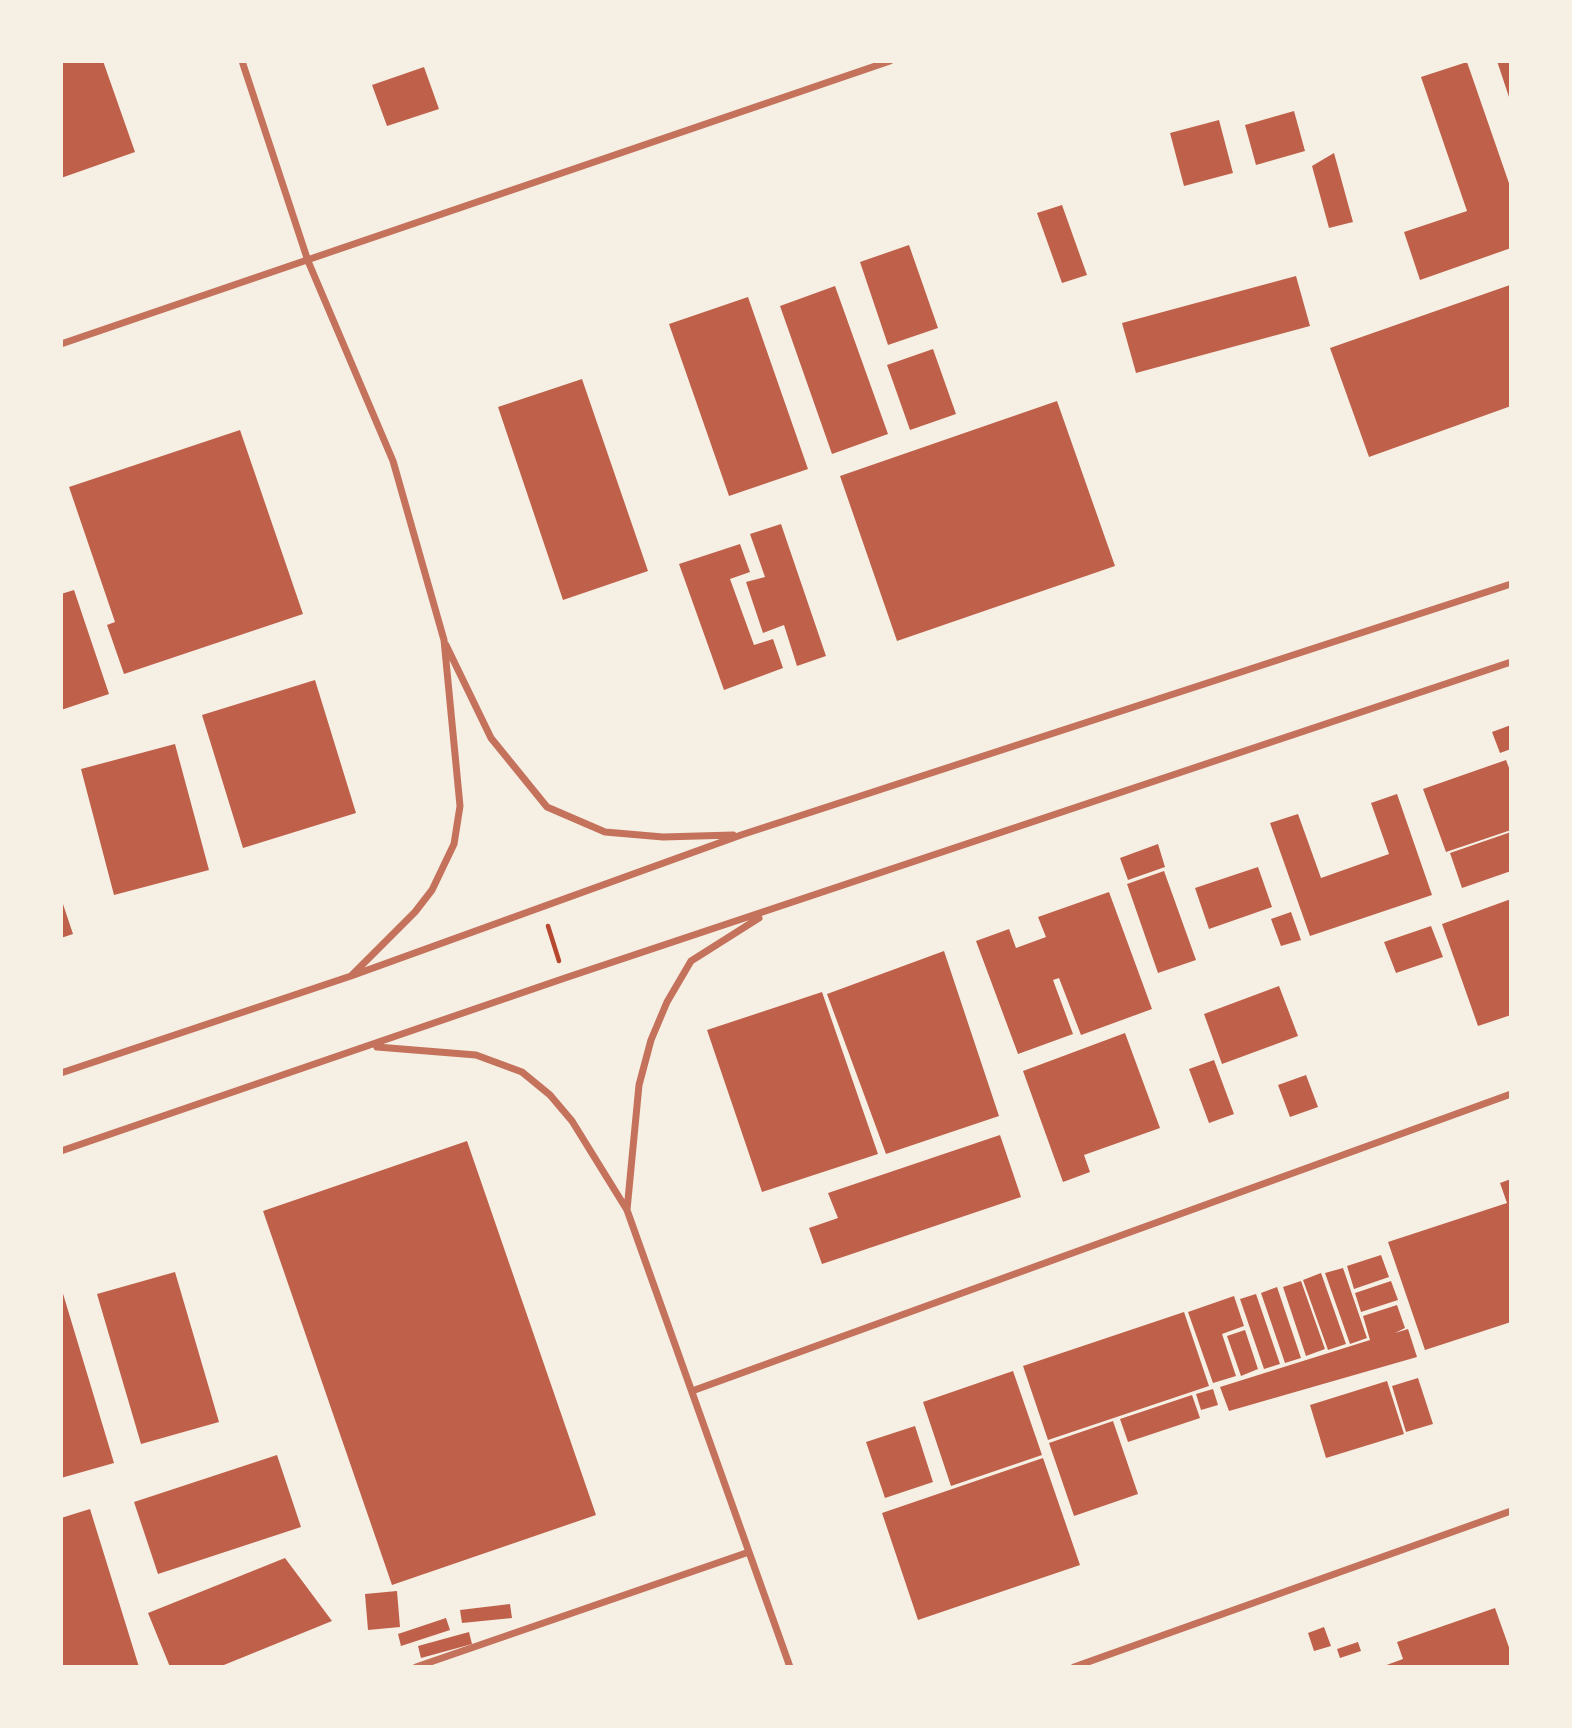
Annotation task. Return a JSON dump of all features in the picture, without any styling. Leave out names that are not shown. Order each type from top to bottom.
[{"type":"street","points":[[242,61],[308,261],[393,461],[444,640],[491,738],[547,807],[605,832],[663,837],[741,835]]},
{"type":"street","points":[[61,344],[890,61]]},
{"type":"street","points":[[61,1073],[351,976],[741,835],[1511,584]]},
{"type":"street","points":[[351,976],[421,905],[445,867],[454,844],[460,806],[444,640]]},
{"type":"street","points":[[61,1151],[565,978],[1511,662]]},
{"type":"street","points":[[627,1210],[639,1085],[651,1040],[667,1002],[691,961],[768,912]]},
{"type":"street","points":[[372,1046],[477,1055],[522,1072],[550,1095],[572,1121],[627,1210],[790,1667]]},
{"type":"street","points":[[692,1391],[1511,1094]]},
{"type":"street","points":[[1074,1667],[1511,1511]]},
{"type":"street","points":[[416,1667],[749,1552]]},
{"type":"path","points":[[542,908],[565,978]]},
{"type":"building","points":[[61,61],[103,61],[135,152],[61,178]]},
{"type":"building","points":[[1497,61],[1511,61],[1511,100],[1510,100]]},
{"type":"building","points":[[1467,62],[1511,189],[1511,248],[1420,280],[1404,232],[1467,211],[1421,77]]},
{"type":"building","points":[[424,67],[439,109],[387,126],[372,85]]},
{"type":"building","points":[[1294,111],[1305,151],[1256,165],[1245,125]]},
{"type":"building","points":[[1219,120],[1233,173],[1184,186],[1170,133]]},
{"type":"building","points":[[1334,153],[1353,222],[1329,228],[1312,166]]},
{"type":"building","points":[[1062,205],[1087,275],[1062,283],[1037,213]]},
{"type":"building","points":[[909,245],[938,328],[888,345],[860,262]]},
{"type":"building","points":[[1296,276],[1310,326],[1136,373],[1122,323]]},
{"type":"building","points":[[1510,285],[1511,406],[1369,457],[1330,348]]},
{"type":"building","points":[[835,286],[888,434],[832,454],[780,306]]},
{"type":"building","points":[[748,297],[808,469],[729,496],[669,324]]},
{"type":"building","points":[[933,349],[956,414],[910,430],[887,365]]},
{"type":"building","points":[[582,379],[648,571],[563,600],[498,407]]},
{"type":"building","points":[[1057,401],[1115,566],[897,641],[840,476]]},
{"type":"building","points":[[240,430],[303,614],[124,674],[107,625],[115,622],[69,487]]},
{"type":"building","points":[[781,524],[826,656],[797,666],[784,625],[763,633],[746,582],[765,577],[750,534]]},
{"type":"building","points":[[740,544],[750,572],[730,579],[754,645],[773,639],[783,668],[724,690],[679,564]]},
{"type":"building","points":[[74,590],[109,694],[61,710],[61,594]]},
{"type":"building","points":[[315,680],[356,813],[243,848],[202,715]]},
{"type":"building","points":[[1511,725],[1511,749],[1500,753],[1492,732]]},
{"type":"building","points":[[175,744],[209,870],[114,895],[81,769]]},
{"type":"building","points":[[1506,760],[1511,773],[1511,830],[1446,852],[1423,789]]},
{"type":"building","points":[[1397,794],[1432,895],[1310,936],[1270,823],[1298,814],[1321,878],[1389,854],[1371,803]]},
{"type":"building","points":[[1511,832],[1511,871],[1462,888],[1450,853]]},
{"type":"building","points":[[1158,844],[1165,867],[1128,880],[1120,858]]},
{"type":"building","points":[[1258,867],[1272,907],[1209,929],[1195,888]]},
{"type":"building","points":[[1164,871],[1196,960],[1158,973],[1127,884]]},
{"type":"building","points":[[1109,892],[1152,1009],[1081,1035],[1059,978],[1053,980],[1073,1034],[1018,1054],[976,941],[1009,929],[1016,948],[1046,937],[1038,917]]},
{"type":"building","points":[[61,898],[73,934],[61,938]]},
{"type":"building","points":[[1511,899],[1511,1015],[1478,1026],[1442,924]]},
{"type":"building","points":[[1291,912],[1301,940],[1281,946],[1271,919]]},
{"type":"building","points":[[1431,926],[1443,957],[1396,973],[1384,942]]},
{"type":"building","points":[[944,951],[999,1116],[886,1154],[827,994]]},
{"type":"building","points":[[1279,986],[1298,1036],[1222,1064],[1204,1014]]},
{"type":"building","points":[[822,992],[878,1154],[762,1192],[707,1030]]},
{"type":"building","points":[[1125,1033],[1160,1128],[1084,1155],[1090,1172],[1063,1182],[1023,1071]]},
{"type":"building","points":[[1214,1060],[1234,1114],[1209,1123],[1189,1069]]},
{"type":"building","points":[[1306,1075],[1318,1107],[1290,1117],[1278,1085]]},
{"type":"building","points":[[1000,1135],[1021,1197],[822,1264],[809,1228],[838,1218],[828,1193]]},
{"type":"building","points":[[467,1141],[596,1515],[392,1585],[263,1211]]},
{"type":"building","points":[[1511,1179],[1511,1322],[1425,1350],[1388,1242],[1507,1203],[1500,1183]]},
{"type":"building","points":[[1381,1255],[1389,1277],[1354,1289],[1347,1266]]},
{"type":"building","points":[[1343,1268],[1367,1338],[1350,1344],[1325,1273]]},
{"type":"building","points":[[175,1272],[219,1422],[141,1444],[97,1294]]},
{"type":"building","points":[[1321,1273],[1346,1344],[1328,1350],[1303,1280]]},
{"type":"building","points":[[1301,1281],[1325,1349],[1306,1356],[1283,1287]]},
{"type":"building","points":[[1391,1281],[1398,1300],[1361,1312],[1355,1293]]},
{"type":"building","points":[[61,1287],[114,1463],[61,1478]]},
{"type":"building","points":[[1277,1287],[1301,1358],[1285,1363],[1261,1293]]},
{"type":"building","points":[[1256,1294],[1280,1364],[1264,1369],[1240,1299]]},
{"type":"building","points":[[1234,1296],[1244,1326],[1222,1334],[1236,1376],[1213,1383],[1188,1312]]},
{"type":"building","points":[[1397,1305],[1405,1328],[1395,1333],[1408,1329],[1417,1357],[1229,1411],[1220,1387],[1370,1340],[1363,1316]]},
{"type":"building","points":[[1184,1312],[1209,1386],[1048,1440],[1023,1366]]},
{"type":"building","points":[[1245,1330],[1258,1369],[1241,1376],[1227,1336]]},
{"type":"building","points":[[1013,1371],[1042,1455],[951,1486],[923,1402]]},
{"type":"building","points":[[1418,1378],[1433,1424],[1406,1432],[1392,1386]]},
{"type":"building","points":[[1387,1381],[1404,1434],[1326,1458],[1310,1405]]},
{"type":"building","points":[[1213,1389],[1218,1405],[1201,1410],[1196,1394]]},
{"type":"building","points":[[1192,1395],[1200,1418],[1128,1442],[1120,1419]]},
{"type":"building","points":[[1113,1421],[1138,1494],[1074,1516],[1049,1443]]},
{"type":"building","points":[[915,1426],[933,1482],[885,1498],[866,1442]]},
{"type":"building","points":[[277,1455],[301,1527],[158,1574],[134,1502]]},
{"type":"building","points":[[1043,1458],[1080,1565],[918,1620],[882,1513]]},
{"type":"building","points":[[90,1509],[139,1667],[61,1667],[61,1518]]},
{"type":"building","points":[[285,1558],[332,1621],[219,1667],[170,1667],[148,1613]]},
{"type":"building","points":[[397,1591],[400,1627],[368,1630],[365,1594]]},
{"type":"building","points":[[510,1604],[512,1618],[462,1623],[460,1610]]},
{"type":"building","points":[[1495,1608],[1511,1653],[1511,1667],[1381,1667],[1403,1659],[1397,1642]]},
{"type":"building","points":[[446,1618],[450,1630],[401,1646],[398,1634]]},
{"type":"building","points":[[1324,1627],[1331,1646],[1314,1651],[1308,1633]]},
{"type":"building","points":[[469,1632],[472,1644],[421,1658],[418,1646]]},
{"type":"building","points":[[1358,1642],[1361,1651],[1340,1658],[1337,1649]]}]
